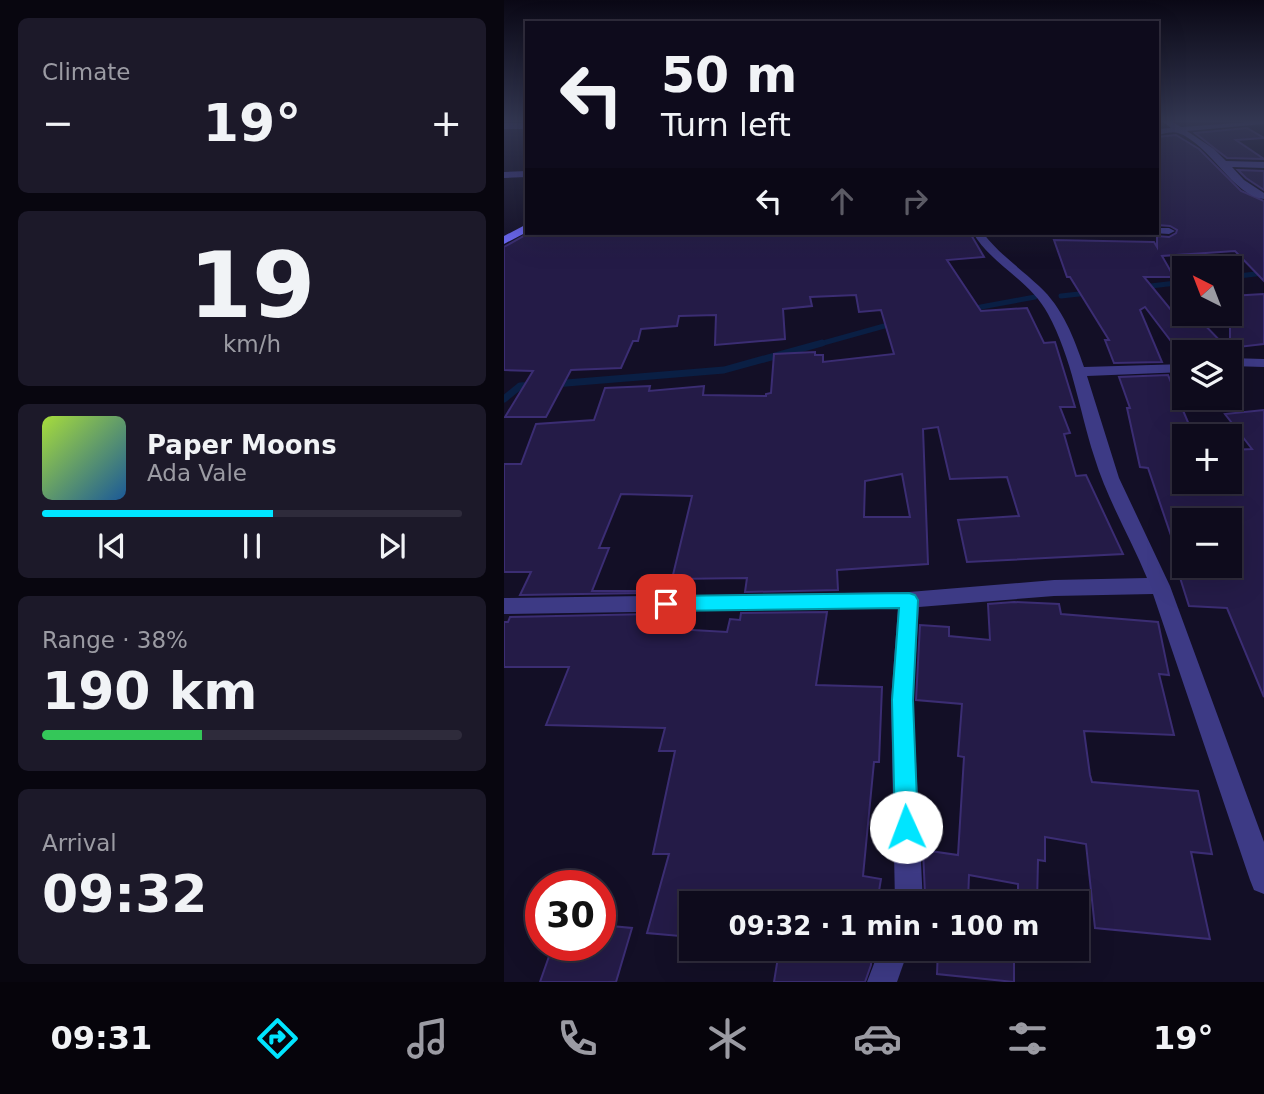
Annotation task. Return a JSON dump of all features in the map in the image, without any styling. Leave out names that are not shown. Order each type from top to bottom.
[{"type":"street","points":[[1226,167],[1241,182],[1262,196]]},
{"type":"street","points":[[504,175],[525,174]]},
{"type":"street","points":[[504,241],[525,227]]},
{"type":"street","points":[[979,235],[984,244],[1006,266],[1032,283],[1054,313],[1079,372],[1109,477],[1160,586],[1264,880]]},
{"type":"street","points":[[1242,362],[1264,363]]},
{"type":"street","points":[[1079,372],[1172,368]]},
{"type":"street","points":[[504,606],[909,600],[1054,588],[1160,586]]},
{"type":"street","points":[[909,600],[902,700],[909,891]]},
{"type":"street","points":[[882,982],[890,961]]},
{"type":"building","points":[[1159,167],[1217,167],[1241,191],[1264,201],[1264,281],[1235,251],[1162,256],[1172,277],[1144,277],[1172,311],[1172,326],[1206,326],[1219,340],[1172,340],[1172,342],[1145,307],[1140,310],[1162,362],[1114,363],[1105,340],[1109,340],[1070,277],[1067,277],[1054,240],[1154,242],[1157,247],[1157,236],[1169,237],[1177,230],[1159,225]]},
{"type":"building","points":[[1238,170],[1264,171],[1264,190],[1246,178]]},
{"type":"building","points":[[525,235],[971,235],[984,257],[947,260],[981,311],[1027,308],[1044,343],[1055,342],[1075,407],[1060,407],[1070,433],[1064,434],[1076,476],[1086,475],[1123,554],[967,562],[958,520],[1019,516],[1007,477],[950,479],[938,427],[923,429],[928,564],[837,570],[838,590],[745,592],[747,578],[672,579],[692,496],[621,494],[599,548],[609,548],[592,591],[644,593],[520,595],[531,572],[504,572],[504,464],[521,464],[536,424],[594,420],[605,388],[650,386],[649,391],[704,386],[703,395],[766,396],[771,393],[774,354],[815,352],[815,355],[823,355],[823,362],[894,354],[881,310],[859,312],[856,295],[810,297],[812,306],[783,309],[785,339],[715,345],[716,315],[679,316],[677,326],[641,329],[638,341],[633,341],[621,368],[571,370],[546,417],[505,417],[533,371],[504,370],[504,247]],"holes":[[[902,474],[910,517],[864,517],[865,481]]]},
{"type":"building","points":[[1264,294],[1264,344],[1242,347],[1242,340],[1230,340],[1230,326],[1242,326],[1242,295]]},
{"type":"building","points":[[1168,375],[1172,384],[1172,410],[1183,410],[1189,424],[1172,424],[1172,494],[1242,494],[1242,449],[1252,449],[1242,436],[1242,424],[1233,424],[1225,414],[1264,410],[1264,697],[1227,608],[1189,606],[1180,578],[1242,578],[1242,508],[1172,508],[1172,539],[1148,468],[1140,467],[1127,408],[1130,408],[1119,377]]},
{"type":"building","points":[[988,604],[1059,604],[1061,614],[1158,622],[1169,675],[1159,674],[1174,735],[1084,731],[1090,775],[1092,782],[1198,791],[1212,854],[1191,852],[1210,939],[1095,928],[1086,844],[1045,837],[1045,861],[1038,860],[1037,891],[1018,891],[1018,884],[969,875],[968,891],[925,891],[923,850],[958,855],[964,757],[958,756],[962,704],[916,700],[920,625],[949,627],[949,636],[990,640]]},
{"type":"building","points":[[827,612],[816,685],[882,687],[879,762],[874,762],[863,876],[881,879],[879,891],[679,891],[679,936],[647,933],[669,854],[653,854],[675,751],[659,751],[665,728],[546,725],[569,667],[504,667],[504,622],[508,622],[510,617],[652,614],[657,628],[727,632],[730,619],[740,620],[741,613]]},
{"type":"building","points":[[616,926],[632,928],[616,982],[540,982],[547,961],[616,961]]},
{"type":"building","points":[[777,961],[871,961],[865,982],[774,982]]},
{"type":"building","points":[[938,961],[1014,961],[1014,982],[937,974]]},
{"type":"waterway","points":[[1242,276],[1264,273]]},
{"type":"waterway","points":[[1142,287],[1172,284]]},
{"type":"waterway","points":[[1061,296],[1088,293]]},
{"type":"waterway","points":[[970,309],[1035,297]]},
{"type":"waterway","points":[[816,345],[895,323]]},
{"type":"waterway","points":[[554,384],[724,370],[822,343]]},
{"type":"waterway","points":[[504,399],[520,386],[534,385]]},
{"type":"route","points":[[666,604],[909,600],[902,700],[906,827]]}]
